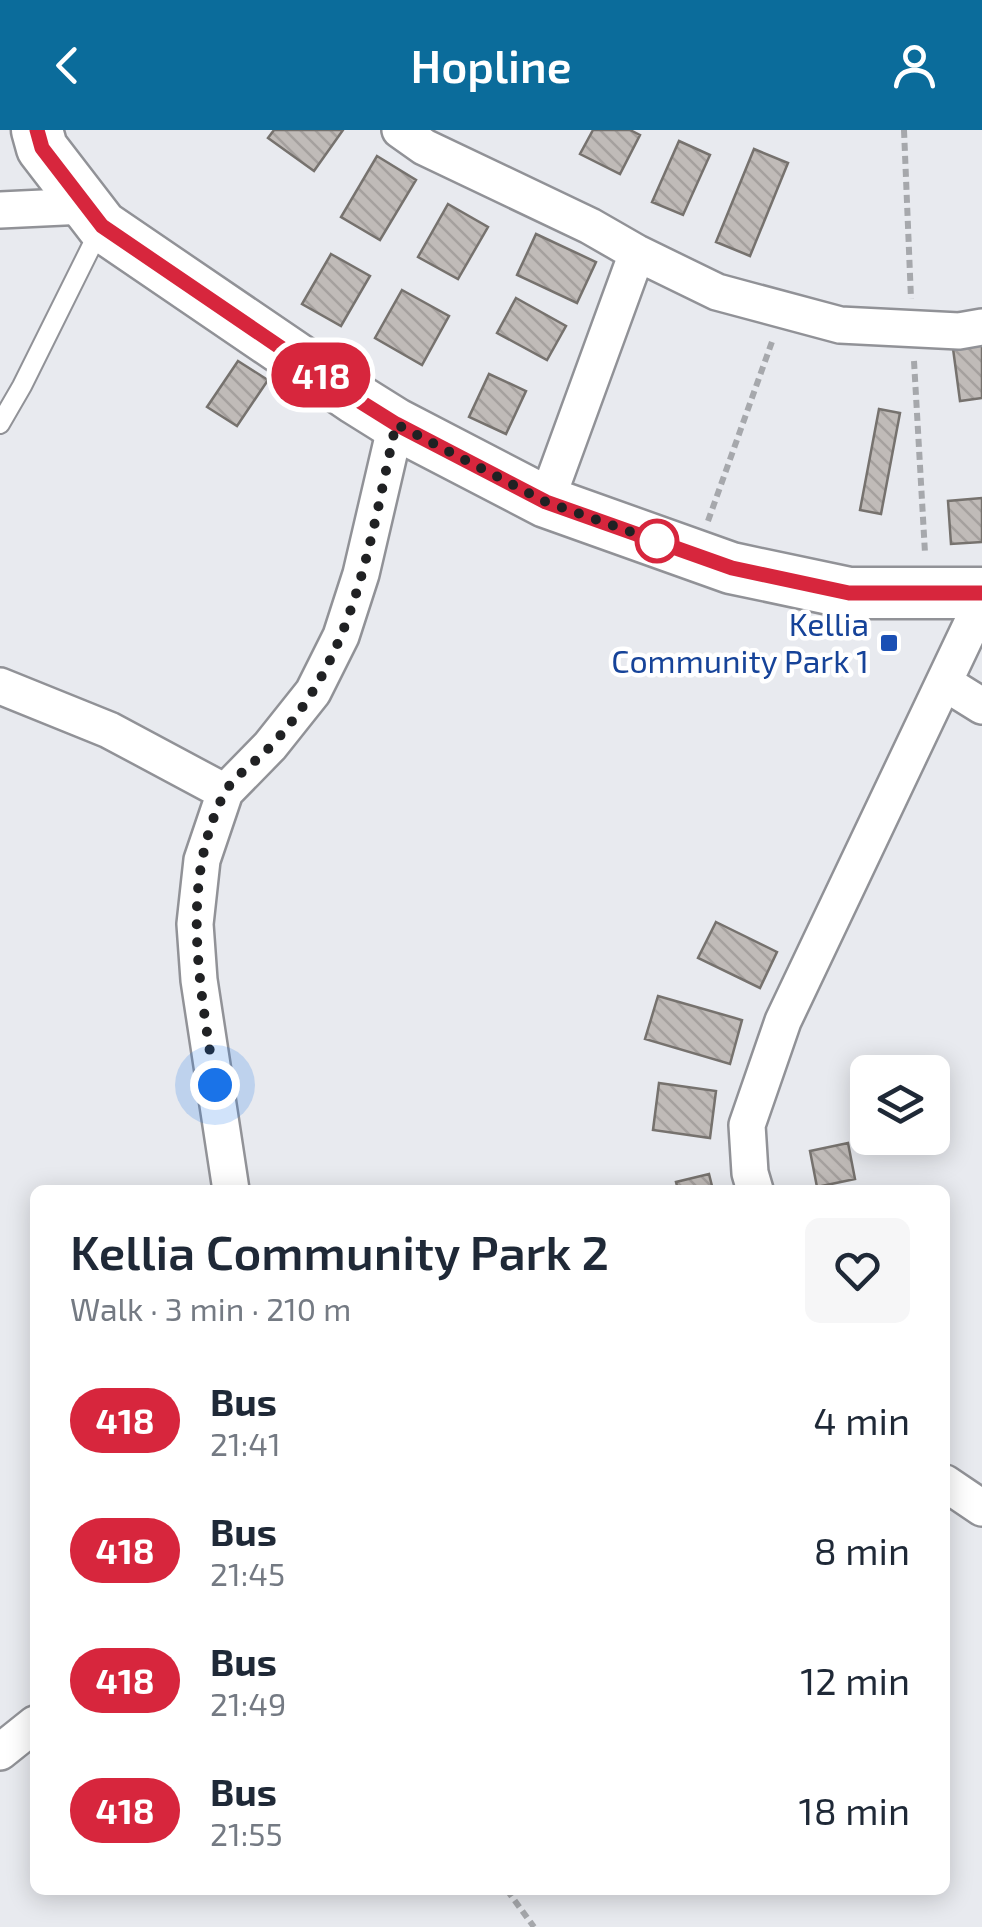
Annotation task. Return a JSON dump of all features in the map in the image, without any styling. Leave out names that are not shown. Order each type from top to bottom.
[{"type":"main road","points":[[37,130],[42,148],[94,216],[396,424],[546,502],[732,568],[849,593],[982,592]]},
{"type":"street","points":[[400,130],[424,148],[590,226],[717,292],[840,325],[959,330],[982,326]]},
{"type":"street","points":[[0,210],[94,216]]},
{"type":"street","points":[[546,502],[637,253]]},
{"type":"street","points":[[230,1185],[199,980],[195,924],[202,860],[225,792],[270,746],[313,692],[341,636],[362,574],[396,424]]},
{"type":"street","points":[[754,1185],[747,1125],[783,1021],[982,602]]},
{"type":"street","points":[[945,684],[982,706]]},
{"type":"street","points":[[0,686],[109,730],[225,792]]},
{"type":"street","points":[[950,1486],[982,1508]]},
{"type":"street","points":[[0,1752],[30,1728]]},
{"type":"lane","points":[[0,424],[22,386],[94,216]]},
{"type":"path","points":[[904,130],[927,594]]},
{"type":"path","points":[[696,555],[783,310]]},
{"type":"path","points":[[511,1895],[534,1927]]},
{"type":"building","points":[[274,130],[343,130],[314,171],[268,138]]},
{"type":"building","points":[[593,130],[630,130],[640,135],[620,174],[580,154]]},
{"type":"building","points":[[679,141],[710,155],[683,215],[652,202]]},
{"type":"building","points":[[754,149],[788,163],[750,256],[716,242]]},
{"type":"building","points":[[377,156],[416,180],[380,240],[341,217]]},
{"type":"building","points":[[448,204],[488,227],[458,279],[418,257]]},
{"type":"building","points":[[536,234],[596,262],[577,303],[517,275]]},
{"type":"building","points":[[331,254],[370,276],[341,326],[302,304]]},
{"type":"building","points":[[402,290],[449,316],[422,365],[375,338]]},
{"type":"building","points":[[516,298],[566,326],[547,360],[497,333]]},
{"type":"building","points":[[982,336],[982,398],[960,401],[952,341]]},
{"type":"building","points":[[238,361],[268,380],[237,426],[207,407]]},
{"type":"building","points":[[489,374],[526,391],[506,434],[469,417]]},
{"type":"building","points":[[879,409],[900,413],[881,514],[860,510]]},
{"type":"building","points":[[982,498],[982,542],[951,544],[948,501]]},
{"type":"building","points":[[716,922],[777,952],[760,988],[698,958]]},
{"type":"building","points":[[658,996],[742,1020],[730,1064],[645,1039]]},
{"type":"building","points":[[659,1083],[716,1091],[710,1138],[653,1130]]},
{"type":"building","points":[[848,1143],[855,1179],[817,1185],[810,1151]]},
{"type":"building","points":[[709,1174],[712,1185],[677,1185],[676,1182]]},
{"type":"bus line","name":"418","points":[[37,130],[42,148],[102,226],[396,424],[546,502],[732,568],[849,593],[982,593]]},
{"type":"place","name":"Kellia Community Park 1","points":[[889,643]]},
{"type":"route","points":[[215,1085],[195,924],[202,860],[225,792],[270,746],[313,692],[341,636],[362,574],[396,424],[546,502],[657,541]]}]
